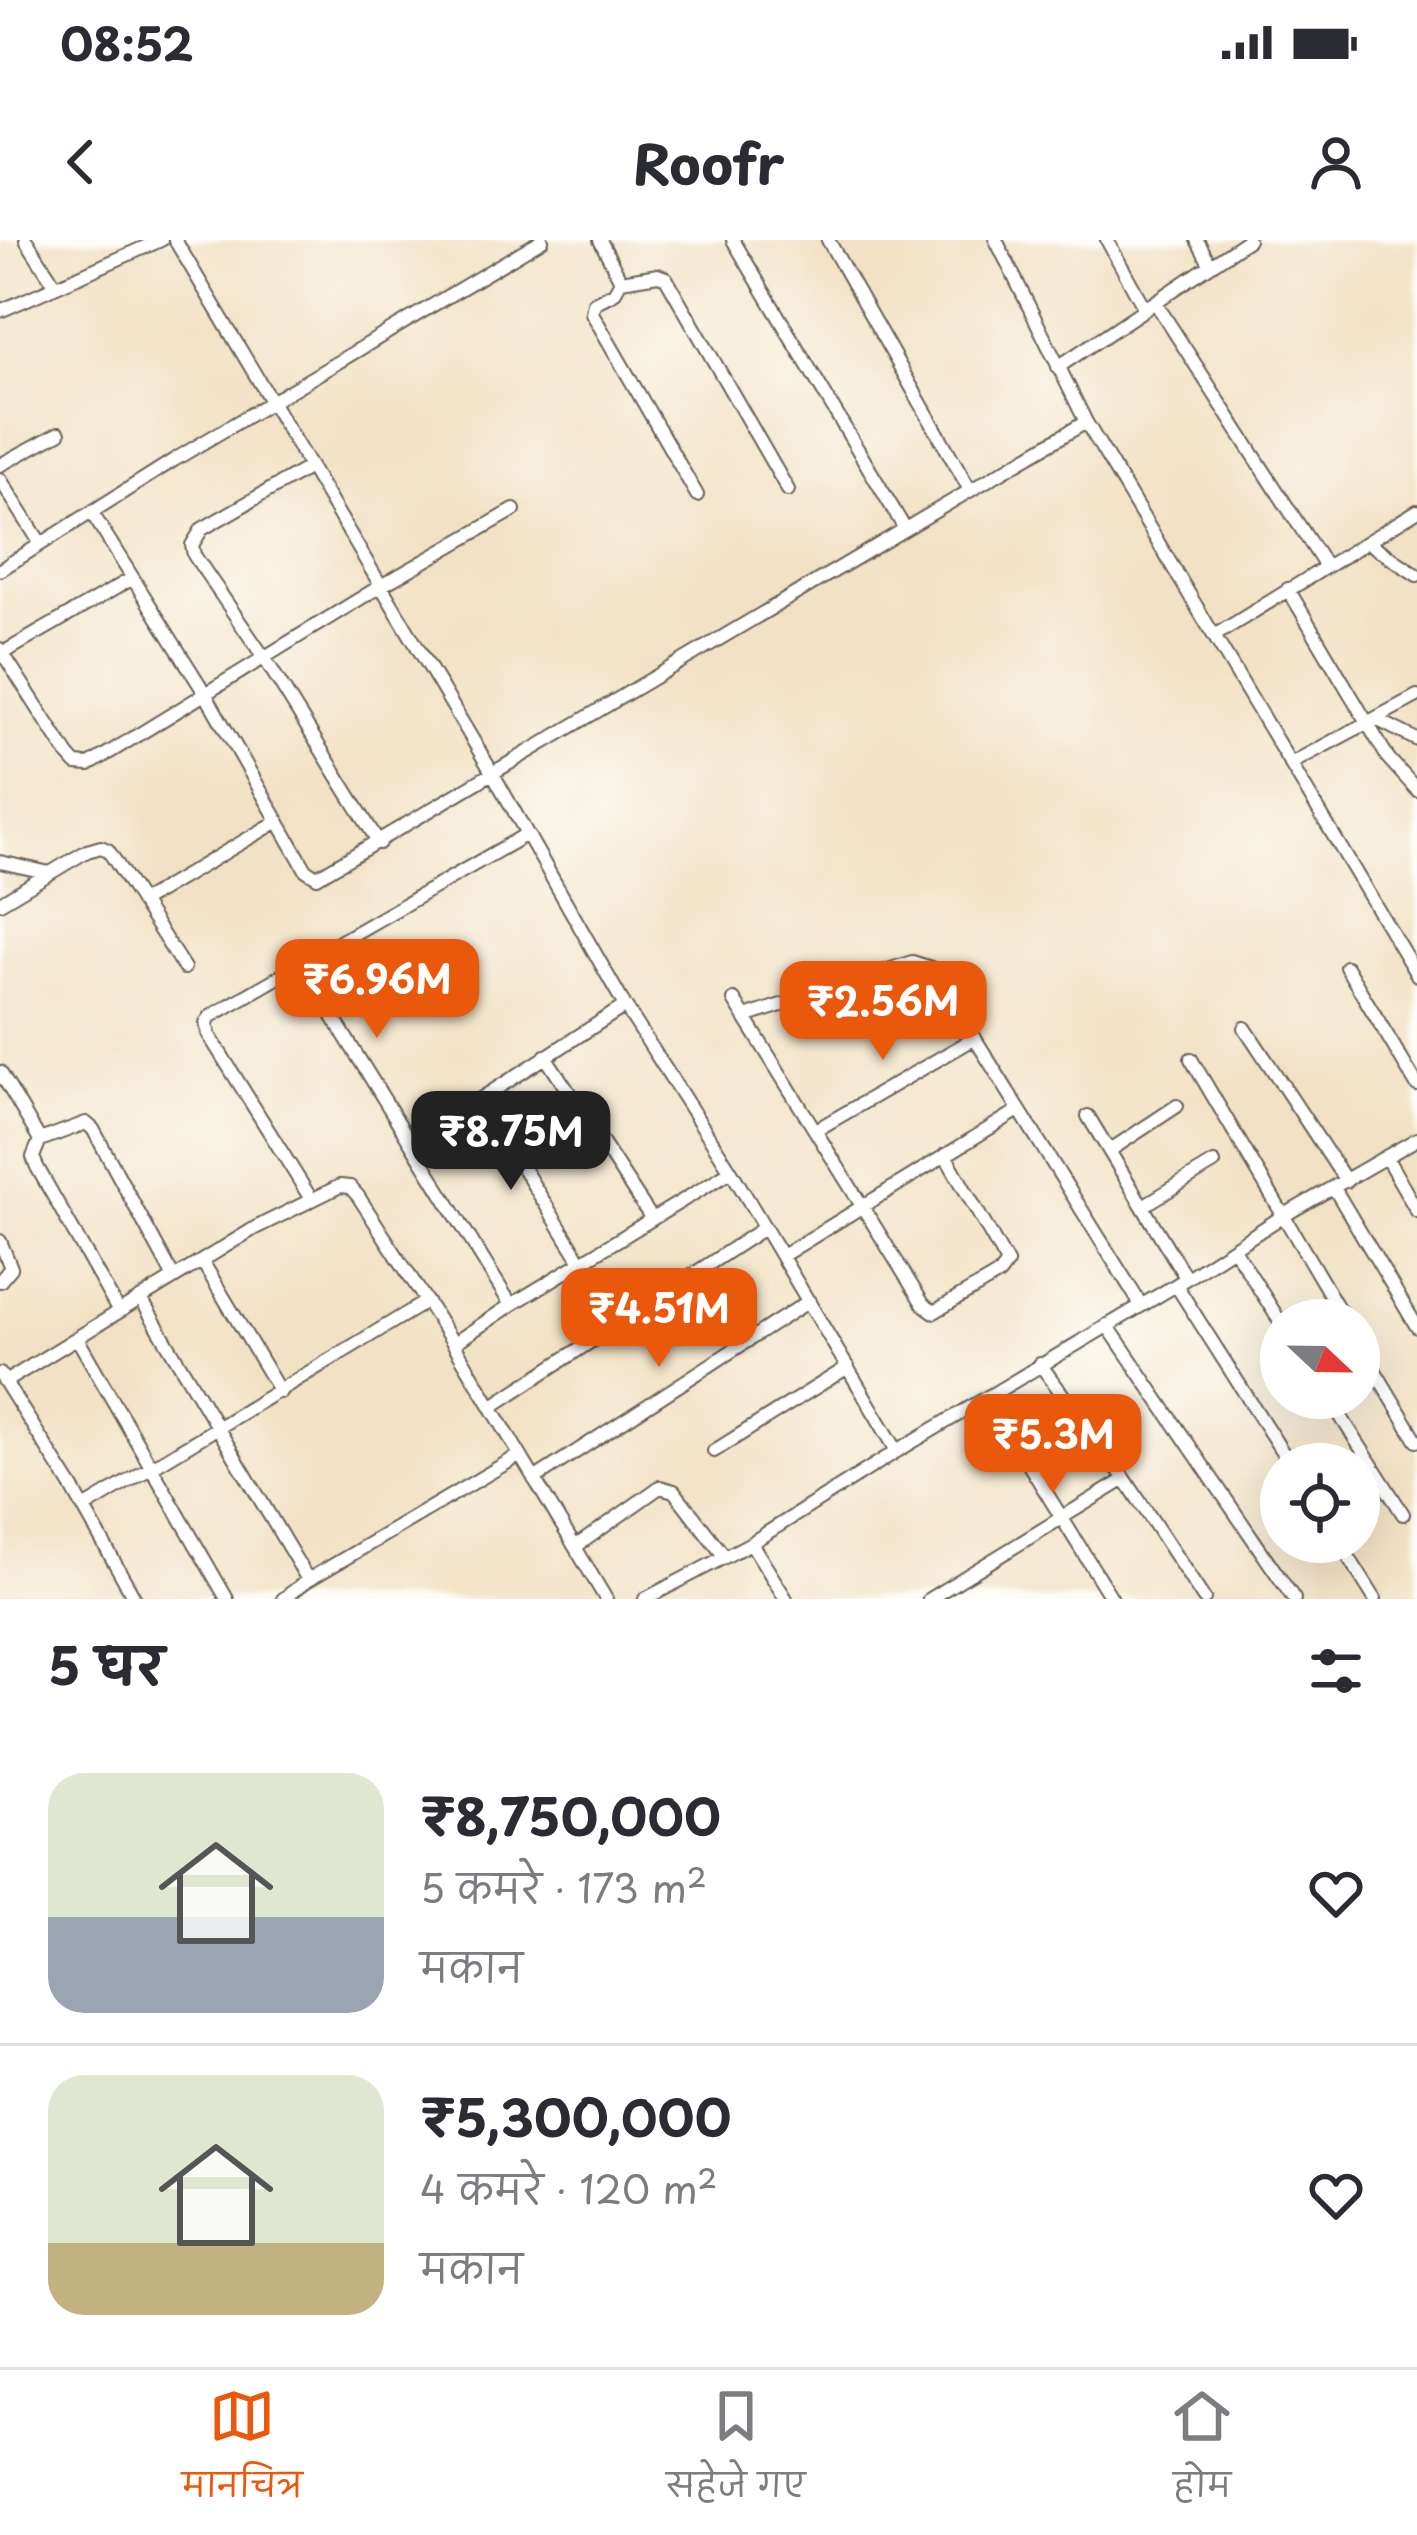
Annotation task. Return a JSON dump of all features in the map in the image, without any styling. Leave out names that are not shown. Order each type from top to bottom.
[{"type":"street","points":[[26,240],[56,286]]},
{"type":"street","points":[[0,311],[161,240]]},
{"type":"street","points":[[175,240],[493,774],[625,1006],[897,1451]]},
{"type":"street","points":[[0,570],[542,240]]},
{"type":"street","points":[[600,240],[621,281]]},
{"type":"street","points":[[734,240],[905,530]]},
{"type":"street","points":[[827,240],[970,490]]},
{"type":"street","points":[[996,240],[1086,422],[1417,975]]},
{"type":"street","points":[[1107,240],[1326,567]]},
{"type":"street","points":[[1197,240],[1210,264]]},
{"type":"street","points":[[1058,368],[1248,240]]},
{"type":"street","points":[[697,495],[592,313],[594,303],[614,292],[621,281],[666,278],[788,490]]},
{"type":"street","points":[[92,513],[206,695],[306,870],[317,877],[1086,422]]},
{"type":"street","points":[[0,465],[59,433]]},
{"type":"street","points":[[308,467],[202,529],[192,545],[194,555],[266,659],[379,843]]},
{"type":"street","points":[[0,479],[41,544]]},
{"type":"street","points":[[133,578],[1,651],[76,764],[89,765],[105,757],[379,586],[514,510]]},
{"type":"street","points":[[1214,636],[1417,511]]},
{"type":"street","points":[[1369,543],[1417,575]]},
{"type":"street","points":[[1288,589],[1373,723],[1388,758],[1417,790]]},
{"type":"street","points":[[1292,763],[1417,696]]},
{"type":"street","points":[[1373,723],[1417,740]]},
{"type":"street","points":[[141,902],[278,820]]},
{"type":"street","points":[[311,1199],[206,1029],[212,1016],[527,834]]},
{"type":"street","points":[[0,903],[101,847],[108,850],[184,968]]},
{"type":"street","points":[[0,862],[50,873]]},
{"type":"street","points":[[745,1017],[912,962],[931,968],[1141,1305]]},
{"type":"street","points":[[302,965],[511,1305]]},
{"type":"street","points":[[1346,967],[1417,1085]]},
{"type":"street","points":[[734,1000],[923,1304],[934,1312],[999,1274],[1007,1263],[945,1155]]},
{"type":"street","points":[[412,1142],[625,1006]]},
{"type":"street","points":[[1245,1028],[1340,1184],[1417,1327]]},
{"type":"street","points":[[816,1130],[975,1038]]},
{"type":"street","points":[[545,1056],[652,1219]]},
{"type":"street","points":[[1191,1059],[1332,1299]]},
{"type":"street","points":[[0,1072],[40,1140]]},
{"type":"street","points":[[480,1099],[582,1263]]},
{"type":"street","points":[[1109,1151],[1177,1106]]},
{"type":"street","points":[[782,1256],[1019,1110]]},
{"type":"street","points":[[1088,1116],[1277,1443]]},
{"type":"street","points":[[119,1312],[37,1167],[33,1157],[40,1140],[78,1124],[93,1129],[174,1278]]},
{"type":"street","points":[[645,1599],[751,1543],[1283,1216],[1417,1139]]},
{"type":"street","points":[[1386,1157],[1417,1211]]},
{"type":"street","points":[[1143,1206],[1214,1163]]},
{"type":"street","points":[[452,1341],[730,1171]]},
{"type":"street","points":[[135,1599],[3,1378],[340,1186],[350,1187],[452,1341],[606,1599]]},
{"type":"street","points":[[491,1407],[764,1228]]},
{"type":"street","points":[[0,1241],[11,1268],[0,1281]]},
{"type":"street","points":[[1234,1249],[1266,1299]]},
{"type":"street","points":[[202,1261],[280,1392]]},
{"type":"street","points":[[141,1299],[308,1580]]},
{"type":"street","points":[[535,1479],[809,1301]]},
{"type":"street","points":[[84,1508],[424,1303]]},
{"type":"street","points":[[1107,1325],[1294,1599]]},
{"type":"street","points":[[76,1338],[227,1599]]},
{"type":"street","points":[[1040,1364],[1204,1599]]},
{"type":"street","points":[[714,1451],[848,1367]]},
{"type":"street","points":[[1380,1379],[1417,1441]]},
{"type":"street","points":[[987,1397],[1112,1599]]},
{"type":"street","points":[[1342,1419],[1403,1514]]},
{"type":"street","points":[[283,1599],[520,1455]]},
{"type":"street","points":[[929,1599],[1124,1479]]},
{"type":"street","points":[[575,1547],[665,1486],[674,1491],[724,1557]]},
{"type":"street","points":[[751,1543],[786,1599]]},
{"type":"street","points":[[1352,1563],[1375,1599]]}]
